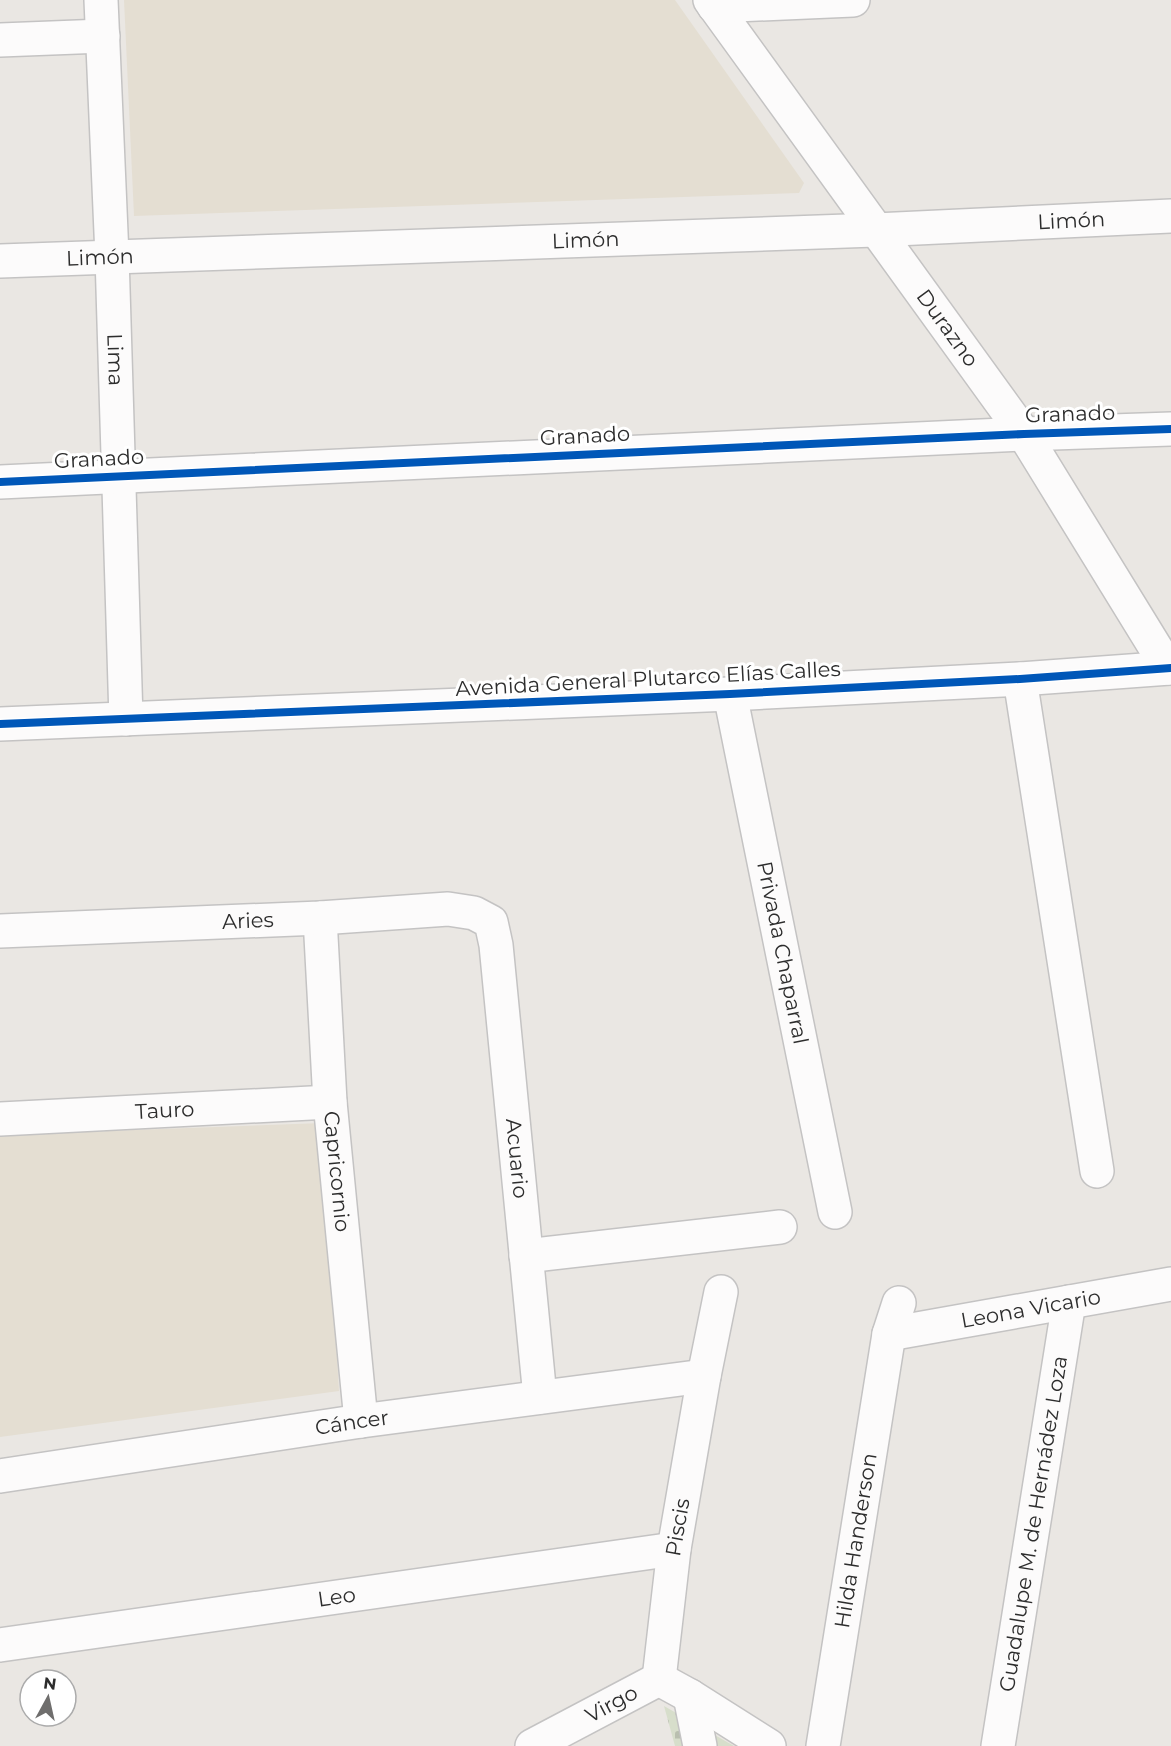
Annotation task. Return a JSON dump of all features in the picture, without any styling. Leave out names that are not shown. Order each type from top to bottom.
[{"type":"street","name":"Lima","points":[[101,0],[112,256],[126,719]]},
{"type":"street","points":[[712,3],[853,0]]},
{"type":"street","name":"Durazno","points":[[712,3],[1024,434],[1169,668]]},
{"type":"street","points":[[0,40],[103,36]]},
{"type":"street","name":"Limón","points":[[0,261],[875,230],[1171,216]]},
{"type":"street","name":"Granado","points":[[0,482],[1171,429]]},
{"type":"street","name":"Avenida General Plutarco Elías Calles","points":[[0,724],[730,694],[1020,679],[1169,668]]},
{"type":"street","points":[[1020,679],[1097,1171]]},
{"type":"street","name":"Privada Chaparral","points":[[730,694],[835,1212]]},
{"type":"street","name":"Aries","points":[[0,931],[320,918],[447,909],[474,913],[491,922]]},
{"type":"street","name":"Capricornio","points":[[320,918],[330,1102],[361,1421]]},
{"type":"street","name":"Acuario","points":[[491,922],[496,945],[540,1397]]},
{"type":"street","name":"Tauro","points":[[0,1119],[330,1102]]},
{"type":"street","points":[[526,1256],[780,1227]]},
{"type":"street","name":"Leona Vicario","points":[[889,1334],[1171,1284]]},
{"type":"street","name":"Piscis","points":[[658,1679],[674,1549],[721,1292]]},
{"type":"street","name":"Guadalupe M. de Hernádez Loza","points":[[998,1746],[1069,1302]]},
{"type":"street","name":"Hilda Handerson","points":[[823,1746],[889,1334],[899,1303]]},
{"type":"street","name":"Cáncer","points":[[0,1476],[361,1421],[704,1376]]},
{"type":"street","name":"Leo","points":[[0,1645],[674,1549]]},
{"type":"street","points":[[658,1679],[690,1696],[769,1746]]},
{"type":"street","name":"Virgo","points":[[532,1746],[658,1679]]},
{"type":"street","points":[[690,1696],[700,1746]]},
{"type":"shaded area","points":[[124,0],[675,0],[804,183],[799,193],[134,216]]},
{"type":"shaded area","points":[[323,1123],[339,1391],[0,1437],[0,1135]]},
{"type":"green space","points":[[664,1706],[734,1746],[675,1746]]},
{"type":"cycle path","points":[[0,482],[1171,429]]},
{"type":"cycle path","points":[[0,724],[730,694],[1020,679],[1171,668]]}]
